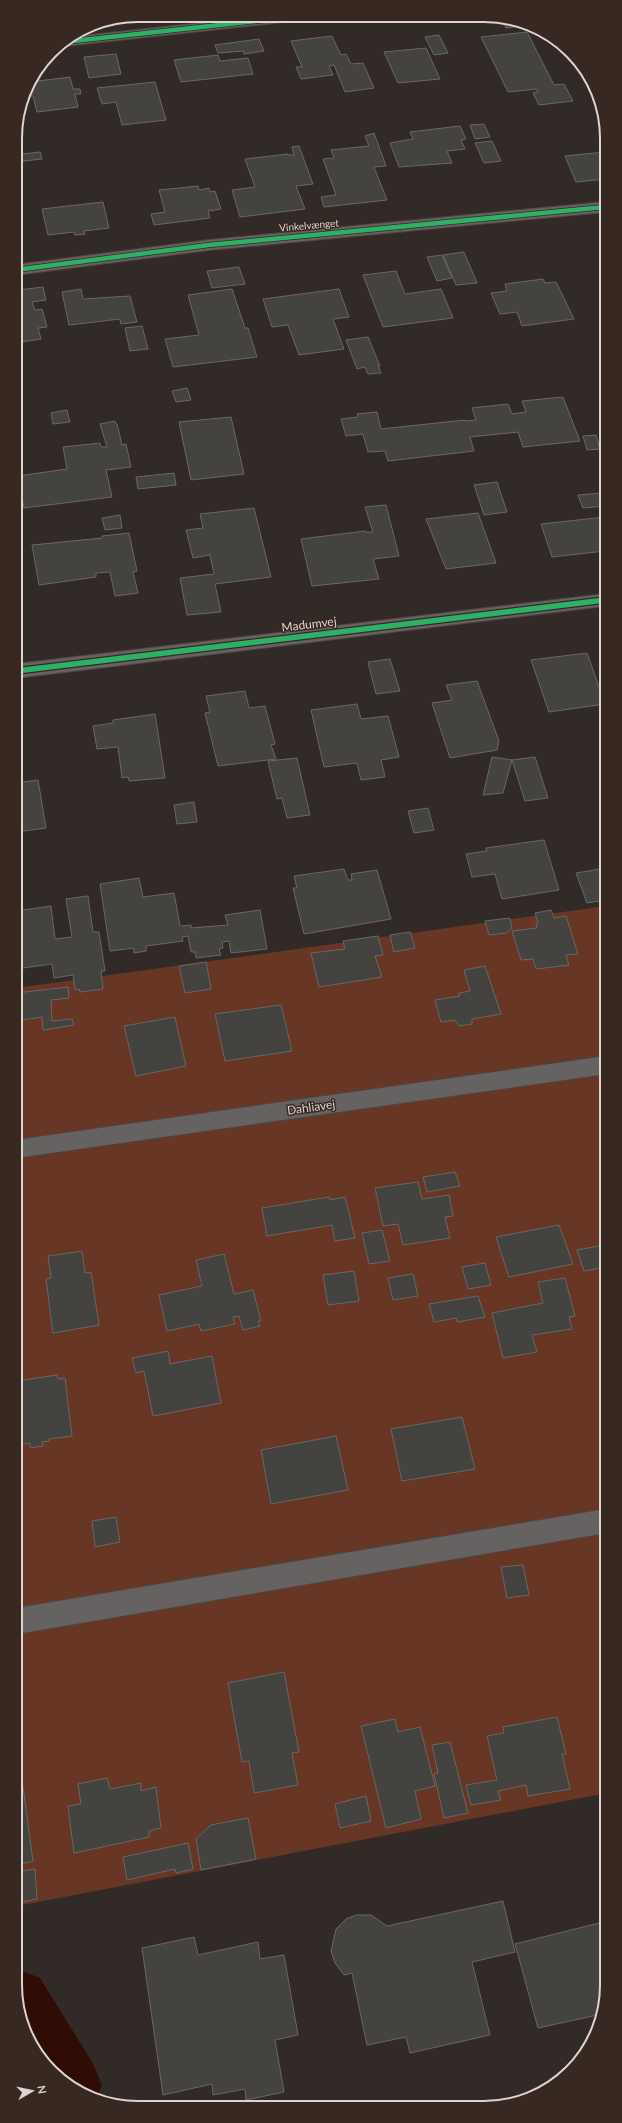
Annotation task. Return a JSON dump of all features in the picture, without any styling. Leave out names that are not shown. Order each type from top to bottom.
[{"type":"street","points":[[73,41],[213,22]]},
{"type":"street","points":[[106,27],[115,36]]},
{"type":"street","name":"Vinkelvænget","points":[[22,269],[209,245],[600,207]]},
{"type":"street","name":"Madumvej","points":[[22,670],[600,601]]},
{"type":"street","name":"Dahliavej","points":[[22,1148],[600,1066]]},
{"type":"street","points":[[22,1620],[600,1522]]},
{"type":"shaded area","points":[[600,907],[600,1794],[22,1905],[22,987]]},
{"type":"building","points":[[504,24],[517,27],[506,28]]},
{"type":"building","points":[[527,32],[554,85],[564,84],[573,101],[539,105],[533,93],[538,92],[537,89],[508,92],[481,37]]},
{"type":"building","points":[[439,35],[448,53],[434,55],[425,37]]},
{"type":"building","points":[[332,36],[341,55],[346,54],[351,64],[363,63],[374,88],[345,92],[334,65],[329,66],[333,75],[301,79],[296,67],[302,67],[291,41]]},
{"type":"building","points":[[259,39],[264,51],[244,54],[244,51],[218,53],[215,45]]},
{"type":"building","points":[[426,48],[440,79],[398,83],[384,52]]},
{"type":"building","points":[[116,54],[121,74],[89,78],[84,57]]},
{"type":"building","points":[[218,55],[220,61],[248,58],[253,74],[181,82],[174,60]]},
{"type":"building","points":[[70,77],[73,89],[80,89],[81,94],[75,94],[78,107],[37,112],[33,96],[30,96],[37,81]]},
{"type":"building","points":[[155,82],[166,120],[122,125],[116,102],[102,104],[97,88]]},
{"type":"building","points":[[484,124],[490,137],[475,139],[470,125]]},
{"type":"building","points":[[460,126],[466,139],[461,140],[465,149],[447,151],[452,163],[399,167],[390,143],[413,139],[410,132]]},
{"type":"building","points":[[374,133],[386,166],[374,167],[387,200],[324,207],[321,197],[336,195],[323,159],[334,158],[331,150],[369,146],[365,136]]},
{"type":"building","points":[[492,141],[501,161],[484,163],[475,143]]},
{"type":"building","points":[[299,146],[313,184],[296,186],[305,209],[240,217],[232,190],[255,187],[245,159],[288,154],[294,155],[292,147]]},
{"type":"building","points":[[40,152],[42,159],[22,161],[22,154]]},
{"type":"building","points":[[600,152],[600,180],[576,182],[565,156]]},
{"type":"building","points":[[198,186],[199,190],[209,188],[210,192],[215,191],[221,209],[208,211],[210,218],[154,225],[151,214],[165,212],[159,190]]},
{"type":"building","points":[[103,202],[109,228],[84,231],[85,234],[75,235],[74,232],[48,235],[42,209]]},
{"type":"building","points":[[464,252],[477,283],[456,285],[443,255]]},
{"type":"building","points":[[442,255],[452,278],[437,281],[427,257]]},
{"type":"building","points":[[239,267],[245,284],[212,288],[207,271]]},
{"type":"building","points":[[396,271],[405,294],[441,289],[453,318],[383,327],[363,275]]},
{"type":"building","points":[[543,279],[545,283],[556,282],[574,319],[522,326],[517,312],[500,314],[491,293],[507,291],[505,284]]},
{"type":"building","points":[[43,287],[46,300],[32,302],[35,310],[42,309],[47,327],[38,328],[41,339],[22,342],[22,290]]},
{"type":"building","points":[[81,289],[83,299],[130,296],[137,322],[121,324],[120,319],[69,325],[62,292]]},
{"type":"building","points":[[232,289],[245,328],[248,328],[257,357],[173,367],[165,339],[199,335],[188,295]]},
{"type":"building","points":[[339,289],[349,317],[333,319],[344,349],[299,355],[288,325],[272,327],[263,299]]},
{"type":"building","points":[[142,326],[148,349],[130,351],[125,328]]},
{"type":"building","points":[[368,337],[380,366],[378,366],[381,373],[368,374],[365,367],[357,369],[346,340]]},
{"type":"building","points":[[187,388],[191,400],[176,402],[172,391]]},
{"type":"building","points":[[563,397],[580,441],[523,447],[518,432],[470,437],[474,451],[388,461],[385,451],[368,452],[363,434],[346,436],[341,419],[358,417],[357,414],[377,412],[381,429],[476,420],[472,408],[508,404],[512,414],[526,412],[522,401]]},
{"type":"building","points":[[67,410],[70,422],[53,424],[51,413]]},
{"type":"building","points":[[231,417],[244,474],[191,480],[179,422]]},
{"type":"building","points":[[115,421],[122,445],[126,444],[131,467],[106,470],[112,497],[24,508],[22,497],[22,475],[67,469],[63,447],[100,443],[101,447],[107,447],[100,424]]},
{"type":"building","points":[[596,435],[600,449],[587,450],[583,436]]},
{"type":"building","points":[[174,473],[176,485],[138,489],[136,477]]},
{"type":"building","points":[[497,482],[507,512],[484,515],[474,485]]},
{"type":"building","points":[[600,493],[600,506],[583,508],[578,495]]},
{"type":"building","points":[[386,505],[399,556],[373,559],[379,579],[312,586],[301,539],[365,531],[364,532],[373,532],[365,507]]},
{"type":"building","points":[[254,508],[271,577],[215,584],[221,612],[187,615],[180,578],[214,574],[210,555],[193,558],[186,530],[203,528],[200,514]]},
{"type":"building","points":[[478,513],[496,563],[446,569],[426,519]]},
{"type":"building","points":[[120,515],[122,528],[105,530],[102,518]]},
{"type":"building","points":[[600,518],[600,552],[552,557],[541,524]]},
{"type":"building","points":[[129,533],[137,571],[133,572],[138,593],[115,596],[110,572],[96,573],[96,577],[39,585],[32,545],[102,538],[102,536]]},
{"type":"building","points":[[587,653],[600,690],[600,705],[549,712],[531,660]]},
{"type":"building","points":[[390,659],[400,691],[376,694],[368,662]]},
{"type":"building","points":[[477,681],[499,741],[497,750],[450,758],[432,703],[452,700],[446,685]]},
{"type":"building","points":[[245,691],[249,708],[265,706],[275,744],[271,745],[276,759],[218,766],[205,713],[210,712],[206,696]]},
{"type":"building","points":[[357,704],[361,719],[388,716],[399,757],[381,760],[385,777],[361,780],[357,763],[324,767],[311,710]]},
{"type":"building","points":[[155,714],[165,778],[129,781],[128,777],[122,778],[118,747],[97,749],[93,726],[113,723],[113,720]]},
{"type":"building","points":[[492,757],[512,760],[503,793],[483,795]]},
{"type":"building","points":[[535,757],[548,798],[525,801],[512,760]]},
{"type":"building","points":[[297,758],[310,815],[287,818],[282,798],[277,799],[268,761]]},
{"type":"building","points":[[38,780],[46,828],[22,831],[22,782]]},
{"type":"building","points":[[194,802],[197,822],[177,824],[174,805]]},
{"type":"building","points":[[428,808],[434,830],[414,833],[408,811]]},
{"type":"building","points":[[544,840],[559,890],[502,899],[495,874],[472,877],[466,854],[487,851],[486,848]]},
{"type":"building","points":[[344,869],[348,880],[352,880],[351,874],[377,870],[391,919],[304,934],[293,888],[297,888],[294,876]]},
{"type":"building","points":[[600,869],[600,901],[587,903],[576,873]]},
{"type":"building","points":[[139,878],[143,897],[174,893],[180,926],[191,925],[191,928],[228,925],[225,915],[260,910],[267,949],[231,953],[229,941],[222,942],[223,948],[219,949],[221,955],[196,958],[195,952],[191,952],[188,936],[182,937],[183,941],[146,946],[146,951],[134,953],[134,948],[110,951],[100,884]]},
{"type":"building","points":[[88,896],[93,932],[99,932],[105,971],[101,971],[103,989],[80,992],[79,989],[75,990],[73,975],[54,978],[52,964],[22,968],[22,910],[51,906],[55,939],[72,937],[66,899]]},
{"type":"building","points":[[551,910],[554,918],[566,916],[578,954],[566,955],[569,965],[536,969],[533,959],[521,960],[512,931],[537,928],[536,924],[538,924],[535,913]]},
{"type":"building","points":[[510,918],[512,927],[507,933],[489,935],[485,921]]},
{"type":"building","points":[[410,932],[415,948],[394,952],[390,935]]},
{"type":"building","points":[[378,936],[383,955],[375,956],[382,977],[319,987],[311,953],[345,949],[343,941]]},
{"type":"building","points":[[206,962],[211,989],[185,993],[179,966]]},
{"type":"building","points":[[485,966],[501,1014],[472,1019],[472,1024],[459,1026],[455,1020],[441,1022],[435,1000],[460,996],[459,993],[470,991],[464,970]]},
{"type":"building","points":[[68,987],[69,998],[51,1000],[52,1021],[72,1019],[74,1025],[43,1030],[42,1017],[22,1020],[22,992]]},
{"type":"building","points":[[281,1005],[292,1051],[225,1061],[215,1014]]},
{"type":"building","points":[[175,1017],[186,1066],[136,1076],[124,1026]]},
{"type":"building","points":[[455,1172],[460,1186],[427,1192],[423,1177]]},
{"type":"building","points":[[418,1182],[422,1199],[449,1195],[453,1216],[445,1217],[450,1238],[403,1245],[398,1224],[383,1226],[375,1188]]},
{"type":"building","points":[[329,1197],[330,1200],[345,1197],[355,1238],[335,1241],[332,1225],[267,1236],[262,1208]]},
{"type":"building","points":[[559,1225],[573,1264],[509,1277],[496,1237]]},
{"type":"building","points":[[382,1230],[390,1261],[369,1264],[362,1233]]},
{"type":"building","points":[[599,1246],[600,1268],[584,1271],[577,1250]]},
{"type":"building","points":[[82,1251],[85,1273],[91,1272],[99,1325],[53,1333],[46,1279],[51,1278],[48,1256]]},
{"type":"building","points":[[224,1254],[234,1294],[253,1290],[261,1321],[258,1321],[260,1326],[243,1330],[239,1316],[233,1317],[235,1324],[201,1331],[199,1324],[167,1331],[159,1295],[202,1286],[196,1260]]},
{"type":"building","points":[[485,1263],[491,1285],[468,1289],[462,1267]]},
{"type":"building","points":[[354,1271],[359,1301],[328,1305],[323,1275]]},
{"type":"building","points":[[413,1274],[418,1296],[393,1300],[388,1278]]},
{"type":"building","points":[[565,1278],[575,1316],[569,1317],[572,1329],[532,1335],[537,1352],[503,1358],[492,1313],[543,1303],[538,1282]]},
{"type":"building","points":[[478,1296],[485,1317],[457,1322],[456,1318],[434,1322],[429,1304]]},
{"type":"building","points":[[168,1351],[170,1364],[212,1356],[221,1403],[153,1416],[144,1371],[136,1373],[132,1358]]},
{"type":"building","points":[[57,1375],[58,1379],[65,1378],[72,1436],[49,1439],[49,1441],[42,1442],[43,1446],[30,1448],[30,1443],[22,1444],[22,1380]]},
{"type":"building","points":[[462,1417],[475,1469],[402,1481],[391,1429]]},
{"type":"building","points":[[336,1436],[348,1490],[271,1504],[261,1450]]},
{"type":"building","points":[[116,1517],[120,1542],[95,1547],[92,1521]]},
{"type":"building","points":[[523,1565],[529,1595],[507,1598],[501,1567]]},
{"type":"building","points":[[284,1672],[299,1752],[292,1753],[298,1785],[254,1793],[249,1761],[242,1762],[228,1683]]},
{"type":"building","points":[[557,1717],[566,1754],[562,1754],[570,1789],[528,1796],[526,1785],[498,1791],[501,1800],[471,1805],[466,1785],[497,1780],[487,1736],[504,1733],[503,1727]]},
{"type":"building","points":[[395,1719],[398,1732],[420,1727],[435,1786],[415,1791],[421,1819],[386,1828],[361,1726]]},
{"type":"building","points":[[450,1742],[468,1813],[444,1818],[434,1774],[438,1773],[432,1745]]},
{"type":"building","points":[[107,1778],[110,1789],[141,1783],[141,1791],[156,1787],[161,1828],[149,1831],[149,1837],[74,1853],[68,1806],[81,1804],[78,1784]]},
{"type":"building","points":[[22,1780],[33,1861],[22,1864]]},
{"type":"building","points":[[366,1796],[371,1821],[340,1828],[335,1804]]},
{"type":"building","points":[[248,1818],[256,1859],[201,1870],[196,1839],[211,1825]]},
{"type":"building","points":[[188,1843],[193,1869],[176,1873],[175,1869],[127,1880],[123,1857]]},
{"type":"building","points":[[35,1869],[37,1899],[22,1902],[22,1871]]},
{"type":"building","points":[[503,1901],[515,1952],[472,1962],[490,2035],[410,2053],[406,2037],[367,2045],[352,1973],[344,1975],[335,1963],[331,1951],[336,1929],[346,1919],[356,1915],[371,1915],[387,1926]]},
{"type":"building","points":[[600,1923],[600,1993],[596,2015],[538,2028],[515,1944]]},
{"type":"building","points":[[194,1937],[198,1955],[258,1942],[260,1959],[284,1955],[298,2035],[275,2040],[284,2092],[246,2100],[245,2089],[213,2095],[212,2084],[163,2095],[142,1948]]},
{"type":"waterway","points":[[26,2016],[61,2072]]},
{"type":"cycle path","points":[[73,41],[247,22]]},
{"type":"cycle path","points":[[22,269],[209,245],[600,207]]},
{"type":"cycle path","points":[[22,670],[600,601]]}]
